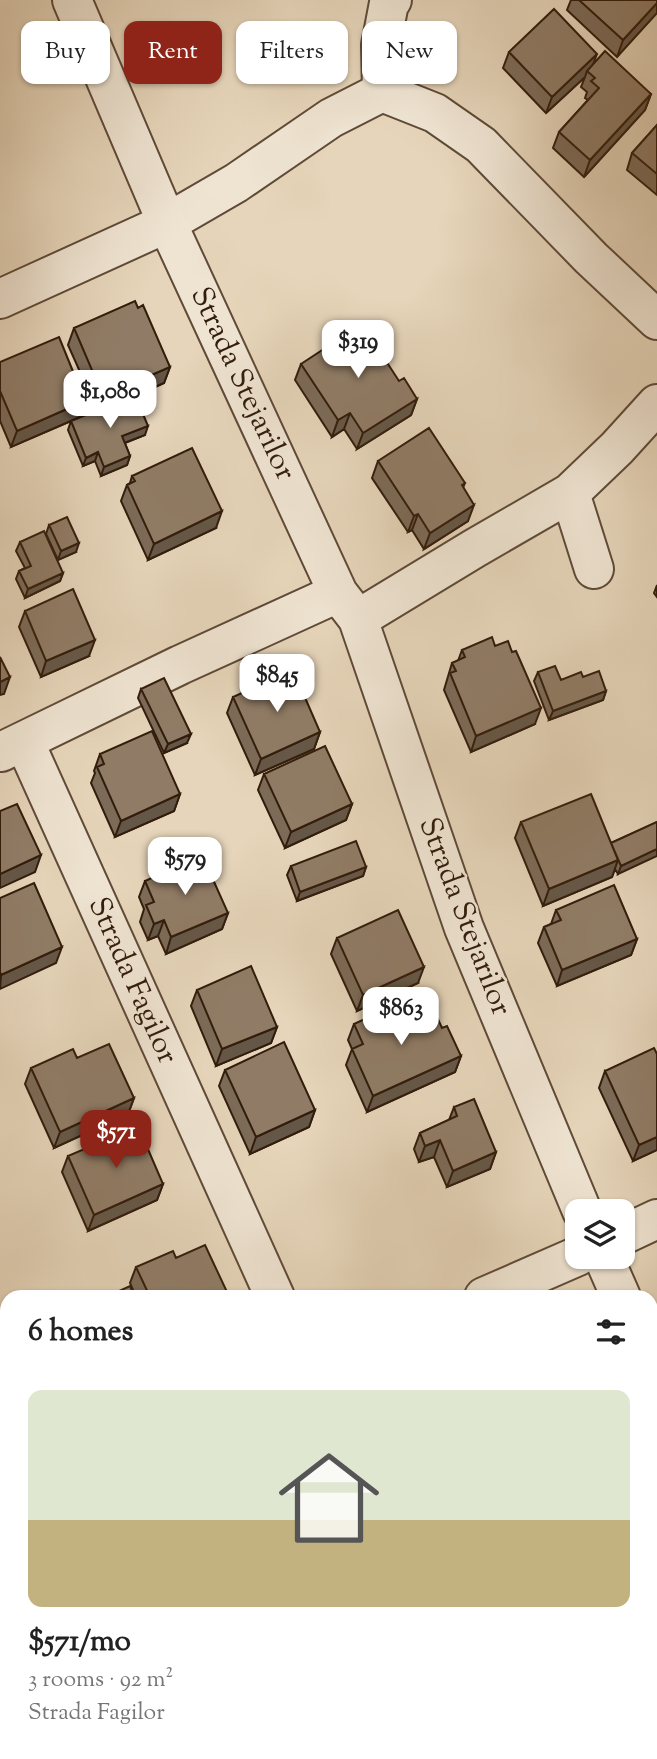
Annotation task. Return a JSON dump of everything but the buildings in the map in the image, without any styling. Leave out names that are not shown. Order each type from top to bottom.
[{"type":"street","name":"Strada Stejarilor","points":[[72,0],[167,223],[348,606],[464,928],[577,1199]]},
{"type":"street","points":[[382,92],[382,45],[389,3],[392,0]]},
{"type":"street","points":[[0,299],[167,223],[236,183],[331,118],[382,92],[435,113],[481,145],[657,320]]},
{"type":"street","points":[[12,747],[180,665],[348,606],[475,548],[570,493],[617,448],[657,404]]},
{"type":"street","points":[[570,493],[594,569]]},
{"type":"street","name":"Strada Fagilor","points":[[12,747],[272,1290]]},
{"type":"street","points":[[635,1229],[657,1219]]},
{"type":"street","points":[[500,1290],[565,1262]]},
{"type":"street","points":[[609,1269],[618,1290]]}]
